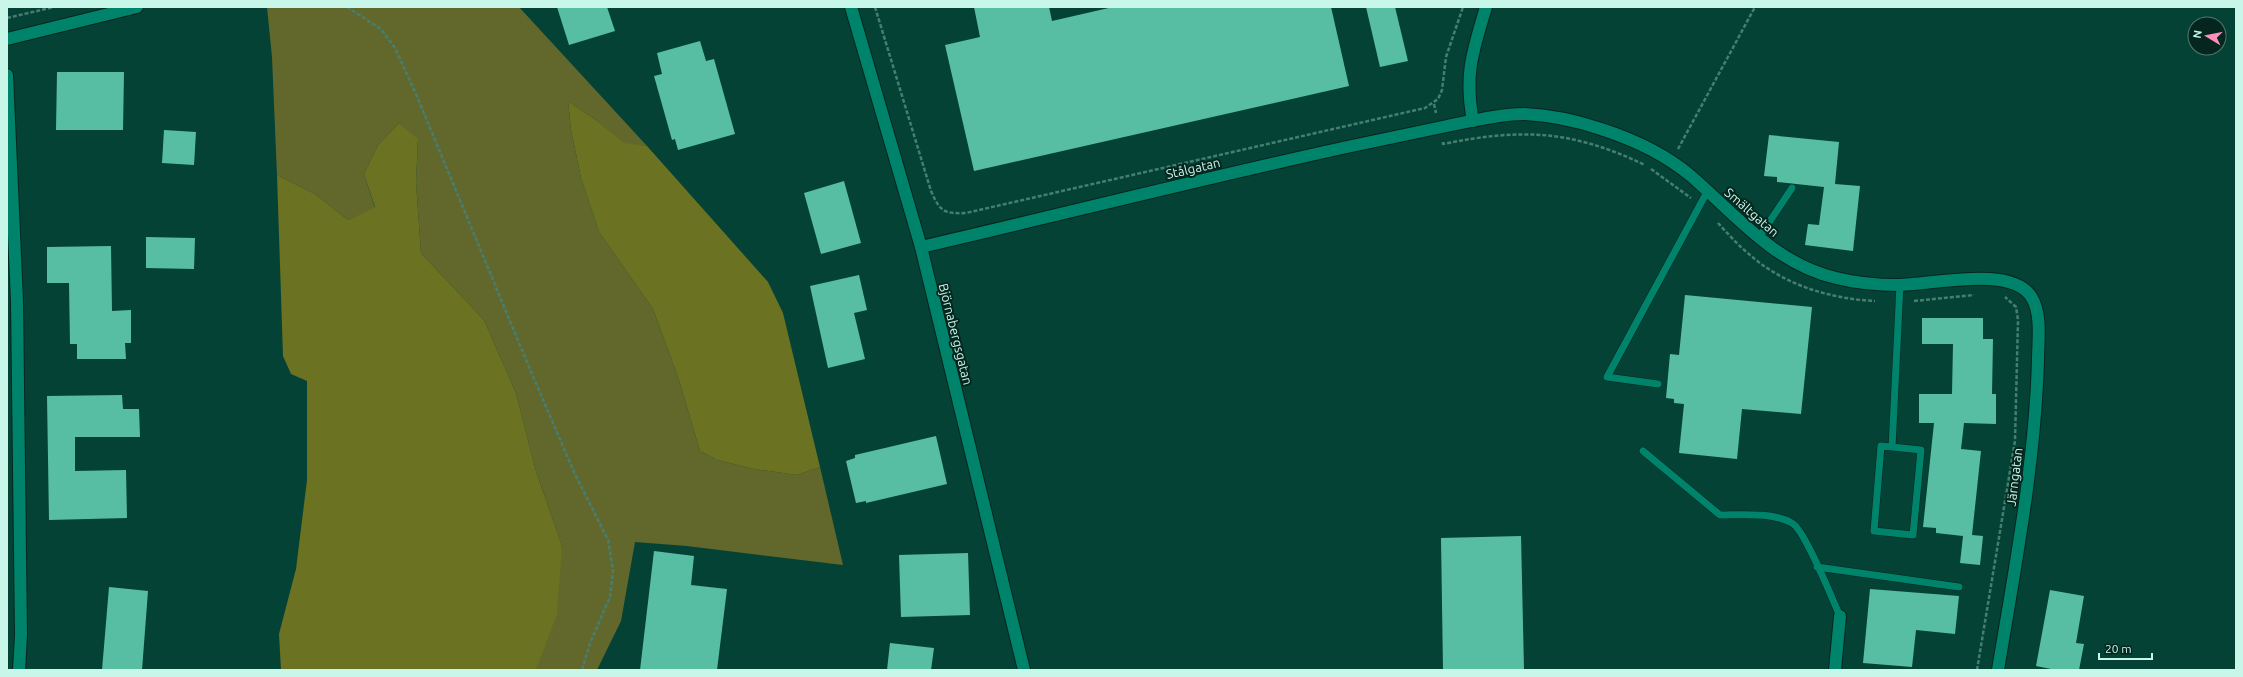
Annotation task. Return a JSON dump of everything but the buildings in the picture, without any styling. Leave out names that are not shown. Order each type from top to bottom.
[{"type":"street","points":[[7,39],[137,7]]},
{"type":"street","name":"Björnabergsgatan","points":[[851,7],[921,247],[1024,670]]},
{"type":"street","points":[[1473,121],[1469,100],[1468,75],[1473,47],[1486,7]]},
{"type":"street","points":[[7,75],[17,301],[21,635],[19,670]]},
{"type":"street","name":"Smältgatan","points":[[1473,121],[1522,114],[1573,121],[1602,129],[1637,143],[1688,173],[1758,239],[1813,271],[1837,279],[1900,285],[1989,278],[2004,280],[2026,289]]},
{"type":"street","name":"Stålgatan","points":[[921,247],[1296,158],[1473,121]]},
{"type":"street","name":"Järngatan","points":[[1998,670],[2028,484],[2037,403],[2038,323],[2034,302],[2026,289]]},
{"type":"street","points":[[1835,670],[1840,616]]},
{"type":"lane","points":[[1758,239],[1792,188]]},
{"type":"lane","points":[[1658,384],[1607,377],[1699,205],[1708,192]]},
{"type":"lane","points":[[1892,447],[1900,285]]},
{"type":"lane","points":[[1881,446],[1892,447],[1921,450],[1913,535],[1874,531],[1881,446]]},
{"type":"lane","points":[[1643,451],[1720,515],[1759,514],[1793,523],[1804,538],[1840,616]]},
{"type":"lane","points":[[1817,566],[1959,586]]},
{"type":"path","points":[[7,18],[54,7]]},
{"type":"path","points":[[347,7],[382,29],[395,48],[416,94],[528,367],[574,472],[608,540],[613,570],[610,597],[590,642],[582,670]]},
{"type":"path","points":[[875,7],[931,191],[939,208],[951,214],[966,213],[1425,108],[1434,104],[1442,90],[1446,57],[1462,7]]},
{"type":"path","points":[[1671,162],[1755,7]]},
{"type":"path","points":[[1434,104],[1443,144],[1484,136],[1518,134],[1554,135],[1581,141],[1624,156],[1650,168],[1699,205],[1751,256],[1786,279],[1821,293],[1853,300],[1900,301],[1979,295]]},
{"type":"path","points":[[1977,670],[2016,441],[2018,320],[2016,307],[2000,295]]},
{"type":"green space","points":[[267,7],[519,7],[647,146],[624,144],[596,120],[568,101],[571,130],[581,178],[599,232],[653,309],[679,380],[700,451],[717,460],[754,469],[797,475],[820,467],[843,565],[687,546],[635,542],[621,621],[597,670],[536,670],[562,546],[536,471],[516,393],[484,320],[421,253],[416,182],[418,140],[399,123],[378,145],[364,174],[375,208],[348,220],[315,194],[277,175],[272,57]]},
{"type":"green space","points":[[568,101],[596,120],[624,143],[647,146],[768,282],[783,313],[820,467],[797,475],[754,469],[717,460],[700,451],[679,380],[653,309],[599,232],[581,178],[571,130]]},
{"type":"green space","points":[[399,123],[418,139],[416,182],[421,253],[484,320],[516,393],[536,471],[562,546],[557,614],[536,670],[281,670],[279,634],[296,569],[307,480],[307,381],[291,374],[283,356],[277,175],[315,194],[348,220],[375,207],[364,174],[378,145]]}]
